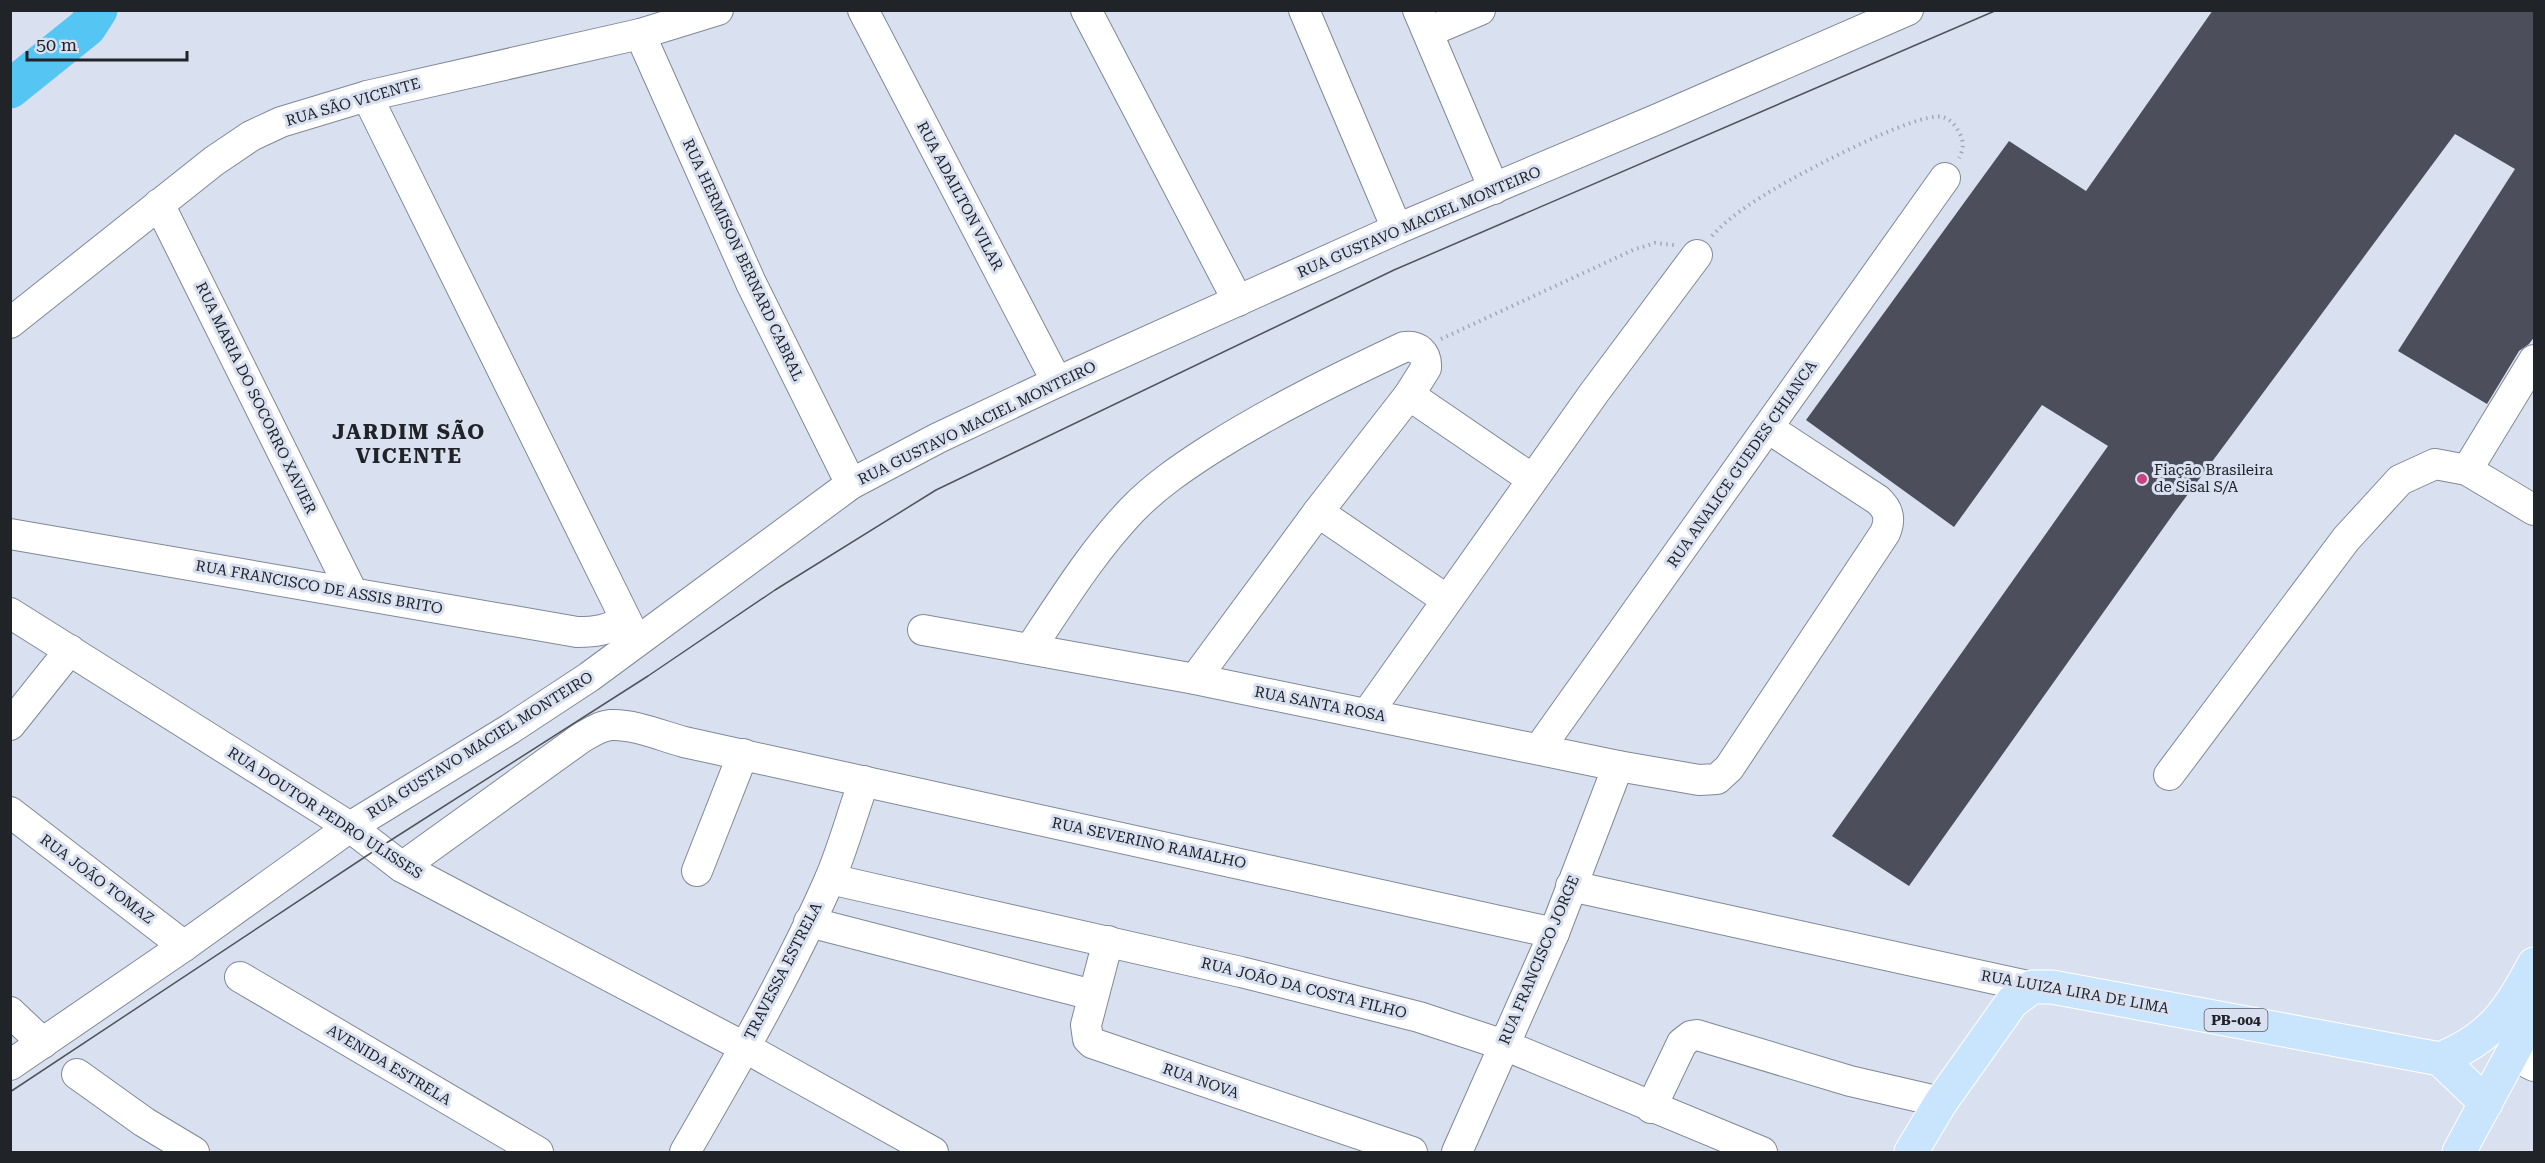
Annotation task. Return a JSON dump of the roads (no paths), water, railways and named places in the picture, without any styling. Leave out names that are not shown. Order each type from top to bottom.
[{"type":"main road","points":[[2486,1103],[2440,1059],[2480,1039],[2494,1026],[2519,992],[2535,964]]},
{"type":"main road","name":"RUA LUIZA LIRA DE LIMA","points":[[2032,987],[2052,987],[2440,1059]]},
{"type":"main road","points":[[1911,1152],[1941,1102],[2012,1002],[2032,987]]},
{"type":"main road","points":[[2459,1152],[2486,1103],[2523,1060],[2535,1013]]},
{"type":"street","name":"RUA SÃO VICENTE","points":[[10,323],[214,161],[250,136],[281,122],[367,96],[640,34],[718,10]]},
{"type":"street","name":"RUA ADAILTON VILAR","points":[[863,10],[1058,382]]},
{"type":"street","points":[[1086,10],[1238,301]]},
{"type":"street","points":[[1304,10],[1397,229]]},
{"type":"street","points":[[1480,10],[1423,21],[1494,189]]},
{"type":"street","name":"RUA GUSTAVO MACIEL MONTEIRO","points":[[10,1065],[184,946],[350,827],[557,699],[631,630],[851,484],[938,438],[1397,229],[1904,11]]},
{"type":"street","name":"RUA HERMISON BERNARD CABRAL","points":[[640,34],[751,283],[851,484]]},
{"type":"street","points":[[367,96],[631,630]]},
{"type":"street","name":"RUA ANALICE GUEDES CHIANCA","points":[[1539,748],[1945,178]]},
{"type":"street","name":"RUA MARIA DO SOCORRO XAVIER","points":[[159,204],[352,592]]},
{"type":"street","points":[[1366,714],[1660,301],[1697,255]]},
{"type":"street","points":[[1030,649],[1089,561],[1132,509],[1174,473],[1237,433],[1330,383],[1404,347],[1412,346],[1419,349],[1425,355],[1426,368],[1409,395],[1318,512],[1194,679]]},
{"type":"street","points":[[2467,470],[2535,360]]},
{"type":"street","points":[[1409,395],[1532,479]]},
{"type":"street","name":"RUA SANTA ROSA","points":[[923,630],[1194,679],[1618,766],[1699,780],[1717,779],[1729,768],[1809,651],[1889,524],[1889,515],[1878,500],[1768,429]]},
{"type":"street","points":[[2169,776],[2346,539],[2400,480],[2435,464],[2467,470],[2535,510]]},
{"type":"street","points":[[1318,512],[1447,600]]},
{"type":"street","name":"RUA FRANCISCO DE ASSIS BRITO","points":[[10,534],[577,632],[597,632],[614,627],[631,630]]},
{"type":"street","name":"RUA DOUTOR PEDRO ULISSES","points":[[10,613],[350,827],[402,867],[744,1047],[933,1152]]},
{"type":"street","points":[[10,725],[70,650]]},
{"type":"street","name":"RUA SEVERINO RAMALHO","points":[[402,867],[597,729],[610,725],[624,726],[1554,933]]},
{"type":"street","points":[[697,870],[743,754]]},
{"type":"street","name":"RUA FRANCISCO JORGE","points":[[1457,1152],[1554,933],[1618,766]]},
{"type":"street","name":"TRAVESSA ESTRELA","points":[[685,1152],[744,1047],[830,879],[864,781]]},
{"type":"street","name":"RUA JOÃO TOMAZ","points":[[10,812],[184,946]]},
{"type":"street","name":"RUA JOÃO DA COSTA FILHO","points":[[830,879],[1108,941],[1419,1017],[1504,1045],[1651,1108],[1762,1152]]},
{"type":"street","name":"RUA LUIZA LIRA DE LIMA","points":[[1571,886],[2032,987]]},
{"type":"street","points":[[809,922],[1093,994]]},
{"type":"street","name":"RUA NOVA","points":[[1108,941],[1086,1025],[1088,1039],[1092,1043],[1412,1152]]},
{"type":"street","name":"AVENIDA ESTRELA","points":[[240,976],[538,1152]]},
{"type":"street","points":[[10,1012],[43,1043]]},
{"type":"street","points":[[1651,1108],[1682,1043],[1691,1036],[1697,1035],[1850,1081],[1941,1102]]},
{"type":"street","points":[[76,1074],[144,1122],[194,1152]]},
{"type":"waterway","points":[[10,89],[87,27],[98,10]]},
{"type":"tram line","points":[[10,1092],[377,849],[648,676],[775,590],[936,490],[1394,270],[1997,10]]},
{"type":"place","name":"Fiação Brasileira de Sisal S/A","points":[[2142,479]]},
{"type":"district","name":"JARDIM SÃO VICENTE","points":[[409,444]]}]
